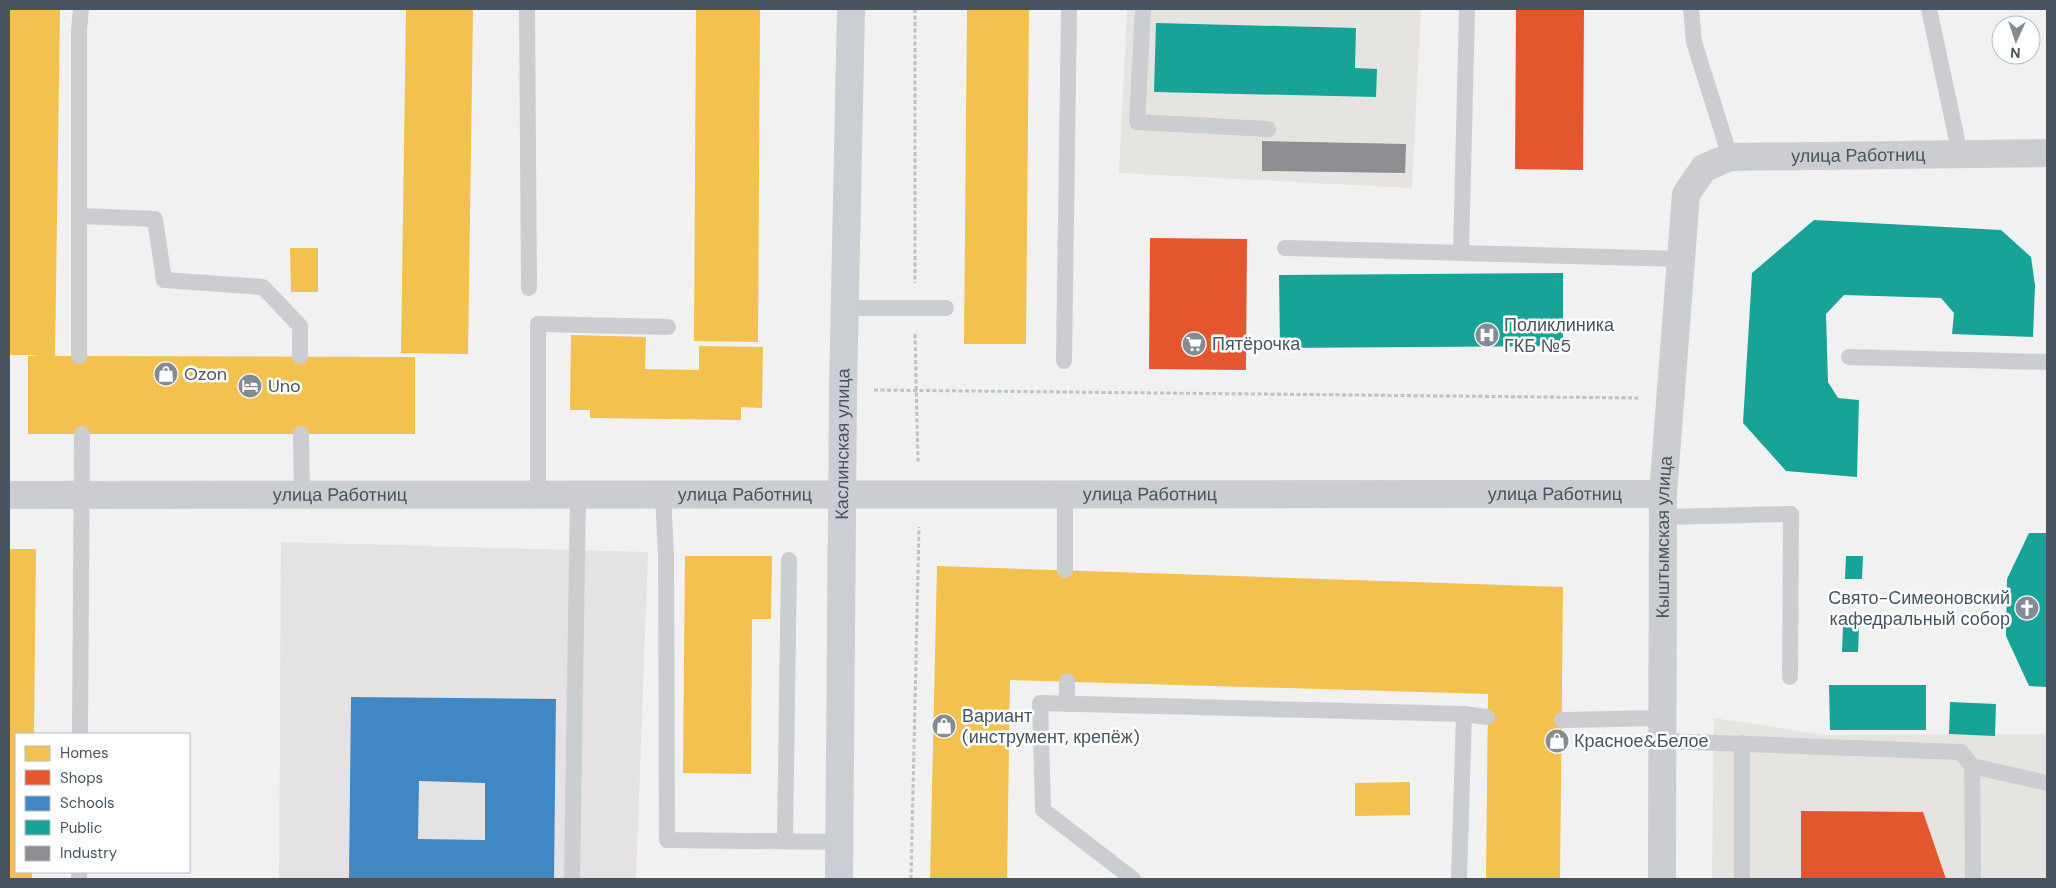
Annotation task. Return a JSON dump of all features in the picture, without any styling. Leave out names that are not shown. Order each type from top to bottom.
[{"type":"main road","name":"Каслинская улица","points":[[838,879],[843,390],[852,9]]},
{"type":"street","name":"улица Работниц","points":[[1686,194],[1704,168],[1730,156],[2047,153]]},
{"type":"street","name":"Кыштымская улица","points":[[1662,879],[1663,506],[1686,194]]},
{"type":"street","name":"улица Работниц","points":[[9,495],[538,496],[1065,494],[1663,506]]},
{"type":"lane","points":[[79,356],[79,32],[81,9]]},
{"type":"lane","points":[[526,9],[529,288]]},
{"type":"lane","points":[[1064,361],[1069,9]]},
{"type":"lane","points":[[1143,9],[1137,122],[1268,129]]},
{"type":"lane","points":[[1461,253],[1467,9]]},
{"type":"lane","points":[[1691,9],[1694,42],[1730,156]]},
{"type":"lane","points":[[1929,9],[1960,154]]},
{"type":"lane","points":[[80,216],[155,220],[164,280],[263,287],[300,326],[300,356]]},
{"type":"lane","points":[[1285,248],[1681,259]]},
{"type":"lane","points":[[845,308],[946,308]]},
{"type":"lane","points":[[538,496],[538,324],[668,327]]},
{"type":"lane","points":[[1849,356],[2047,362]]},
{"type":"lane","points":[[80,733],[82,434]]},
{"type":"lane","points":[[301,434],[302,495]]},
{"type":"lane","points":[[1065,494],[1065,570]]},
{"type":"lane","points":[[572,879],[578,495]]},
{"type":"lane","points":[[663,495],[666,554],[667,840],[839,842]]},
{"type":"lane","points":[[1663,506],[1791,514],[1790,677]]},
{"type":"lane","points":[[785,841],[789,560]]},
{"type":"lane","points":[[1067,681],[1067,704]]},
{"type":"lane","points":[[1133,879],[1043,810],[1040,703],[1464,714],[1487,717]]},
{"type":"lane","points":[[1459,879],[1464,714]]},
{"type":"lane","points":[[1562,720],[1662,729],[1742,743],[1962,752],[1972,766],[1973,879]]},
{"type":"lane","points":[[1742,743],[1742,879]]},
{"type":"lane","points":[[1972,766],[2047,783]]},
{"type":"path","points":[[911,879],[920,495],[915,390],[915,9]]},
{"type":"path","points":[[843,390],[1670,398]]},
{"type":"shaded area","points":[[1127,9],[1421,9],[1412,188],[1119,173]]},
{"type":"shaded area","points":[[281,542],[648,552],[636,879],[279,879]]},
{"type":"shaded area","points":[[1714,718],[1827,735],[2047,734],[2047,879],[1712,879]]},
{"type":"building: Homes","points":[[9,9],[60,9],[55,356],[415,357],[415,434],[28,434],[28,356],[39,355],[9,355]]},
{"type":"building: Homes","points":[[406,9],[473,9],[468,354],[401,353]]},
{"type":"building: Homes","points":[[696,9],[760,9],[758,342],[694,341]]},
{"type":"building: Homes","points":[[967,9],[1029,9],[1026,344],[964,344]]},
{"type":"building: Homes","points":[[290,248],[318,248],[318,292],[291,292]]},
{"type":"building: Homes","points":[[571,335],[646,337],[645,369],[699,370],[699,346],[763,347],[762,408],[741,407],[741,420],[590,418],[590,410],[570,410]]},
{"type":"building: Homes","points":[[9,549],[36,549],[34,733],[15,733],[15,873],[32,873],[32,879],[9,879]]},
{"type":"building: Homes","points":[[685,556],[772,556],[771,619],[752,619],[751,774],[683,773]]},
{"type":"building: Homes","points":[[937,566],[1563,587],[1560,879],[1486,879],[1488,694],[1010,680],[1007,879],[930,879]]},
{"type":"building: Homes","points":[[1410,782],[1410,815],[1355,816],[1355,783]]},
{"type":"building: Shops","points":[[1516,9],[1584,9],[1583,170],[1515,169]]},
{"type":"building: Shops","points":[[1150,238],[1247,239],[1246,370],[1149,369]]},
{"type":"building: Shops","points":[[1801,811],[1923,812],[1946,879],[1801,879]]},
{"type":"building: Schools","points":[[351,697],[556,699],[554,879],[349,879]],"holes":[[[419,781],[485,783],[485,840],[418,839]]]},
{"type":"building: Public","points":[[1156,23],[1356,28],[1355,68],[1377,69],[1376,97],[1154,92]]},
{"type":"building: Public","points":[[1814,220],[2001,230],[2031,257],[2035,285],[2033,337],[1952,334],[1954,313],[1941,298],[1844,295],[1826,314],[1828,382],[1838,398],[1859,400],[1857,477],[1786,471],[1743,423],[1752,273]]},
{"type":"building: Public","points":[[1563,273],[1563,346],[1280,348],[1279,275]]},
{"type":"building: Public","name":"Свято-Симеоновский кафедральный собор","points":[[2029,533],[2047,533],[2047,687],[2029,686],[2006,636],[2007,579]]},
{"type":"building: Public","points":[[1846,556],[1863,556],[1862,579],[1845,579]]},
{"type":"building: Public","points":[[1843,627],[1859,628],[1858,652],[1842,652]]},
{"type":"building: Public","points":[[1829,685],[1926,685],[1926,730],[1830,730]]},
{"type":"building: Public","points":[[1950,702],[1996,704],[1995,736],[1949,734]]},
{"type":"building: Industry","points":[[1262,141],[1406,144],[1405,173],[1262,171]]},
{"type":"place","name":"Поликлиника ГКБ №5","points":[[1487,335]]},
{"type":"place","name":"Пятёрочка","points":[[1194,344]]},
{"type":"place","name":"Ozon","points":[[166,374]]},
{"type":"place","name":"Uno","points":[[250,386]]},
{"type":"place","name":"Свято-Симеоновский кафедральный собор","points":[[2027,608]]},
{"type":"place","name":"Вариант (инструмент, крепёж)","points":[[944,726]]},
{"type":"place","name":"Красное&Белое","points":[[1557,741]]}]
